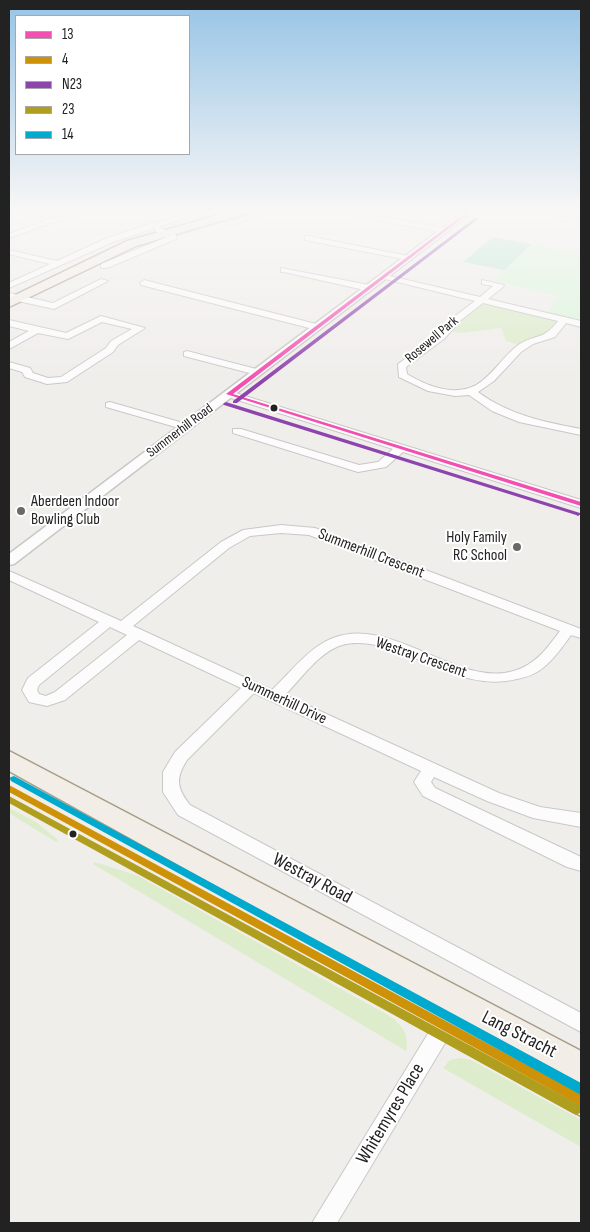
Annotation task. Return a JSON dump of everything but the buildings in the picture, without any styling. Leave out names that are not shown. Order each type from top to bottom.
[{"type":"main road","points":[[11,298],[57,268]]},
{"type":"main road","points":[[11,298],[76,268]]},
{"type":"main road","name":"Lang Stracht","points":[[9,760],[451,1015],[581,1100]]},
{"type":"main road","name":"Lang Stracht","points":[[9,788],[451,1015],[581,1068]]},
{"type":"street","points":[[9,286],[53,268]]},
{"type":"street","name":"Summerhill Road","points":[[9,561],[394,268]]},
{"type":"street","points":[[284,270],[369,288]]},
{"type":"street","points":[[384,276],[581,324]]},
{"type":"street","points":[[11,298],[54,306],[104,281]]},
{"type":"street","points":[[480,300],[500,285],[485,282]]},
{"type":"street","points":[[144,283],[317,327]]},
{"type":"street","name":"Rosewell Park","points":[[471,392],[448,392],[412,382],[402,375],[401,366],[441,337],[480,300]]},
{"type":"street","points":[[9,323],[68,336],[102,319],[140,328],[114,343],[110,350],[63,380],[48,381],[28,375],[26,370],[9,365]]},
{"type":"street","points":[[564,320],[552,334],[522,346],[483,386],[471,392],[486,405],[508,416],[581,432]]},
{"type":"street","points":[[9,346],[37,330]]},
{"type":"street","points":[[187,354],[257,372]]},
{"type":"street","points":[[229,394],[581,504]]},
{"type":"street","points":[[110,405],[186,427]]},
{"type":"street","points":[[237,431],[358,469],[382,465],[401,448]]},
{"type":"street","name":"Summerhill Crescent","points":[[116,624],[225,545],[247,533],[281,529],[312,532],[575,632]]},
{"type":"street","name":"Summerhill Drive","points":[[9,575],[493,797],[539,813],[581,820]]},
{"type":"street","points":[[116,624],[33,682],[29,690],[34,698],[48,701],[60,696],[138,634]]},
{"type":"street","name":"Westray Crescent","points":[[275,696],[324,650],[338,642],[362,638],[383,642],[456,671],[478,677],[503,678],[526,672],[542,661],[575,632]]},
{"type":"street","name":"Westray Road","points":[[252,686],[181,756],[171,772],[170,792],[184,810],[581,1023]]},
{"type":"street","points":[[431,770],[422,782],[429,792],[572,862],[581,864]]},
{"type":"street","name":"Whitemyres Place","points":[[324,1223],[451,1015]]},
{"type":"green space","points":[[505,268],[581,268],[581,322],[545,314],[560,297],[493,280]]},
{"type":"green space","points":[[480,300],[564,320],[552,334],[522,346],[506,341],[501,328],[462,333],[446,331]]},
{"type":"green space","points":[[9,808],[36,822],[58,840],[56,842],[9,813]]},
{"type":"green space","points":[[95,862],[138,876],[393,1018],[405,1033],[407,1041],[406,1051],[93,864]]},
{"type":"green space","points":[[460,1058],[471,1060],[581,1120],[581,1147],[443,1068],[450,1060]]},
{"type":"transit line","name":"13","points":[[229,394],[394,268]]},
{"type":"transit line","name":"N23","points":[[235,402],[411,268]]},
{"type":"transit line","name":"13","points":[[229,394],[581,504]]},
{"type":"transit line","name":"N23","points":[[226,404],[578,514]]},
{"type":"transit line","name":"14","points":[[14,779],[581,1089]]},
{"type":"transit line","name":"4","points":[[9,788],[581,1100]]},
{"type":"transit line","name":"23","points":[[9,799],[576,1109]]},
{"type":"place","name":"Aberdeen Indoor Bowling Club","points":[[21,511]]},
{"type":"place","name":"Holy Family RC School","points":[[517,547]]}]
